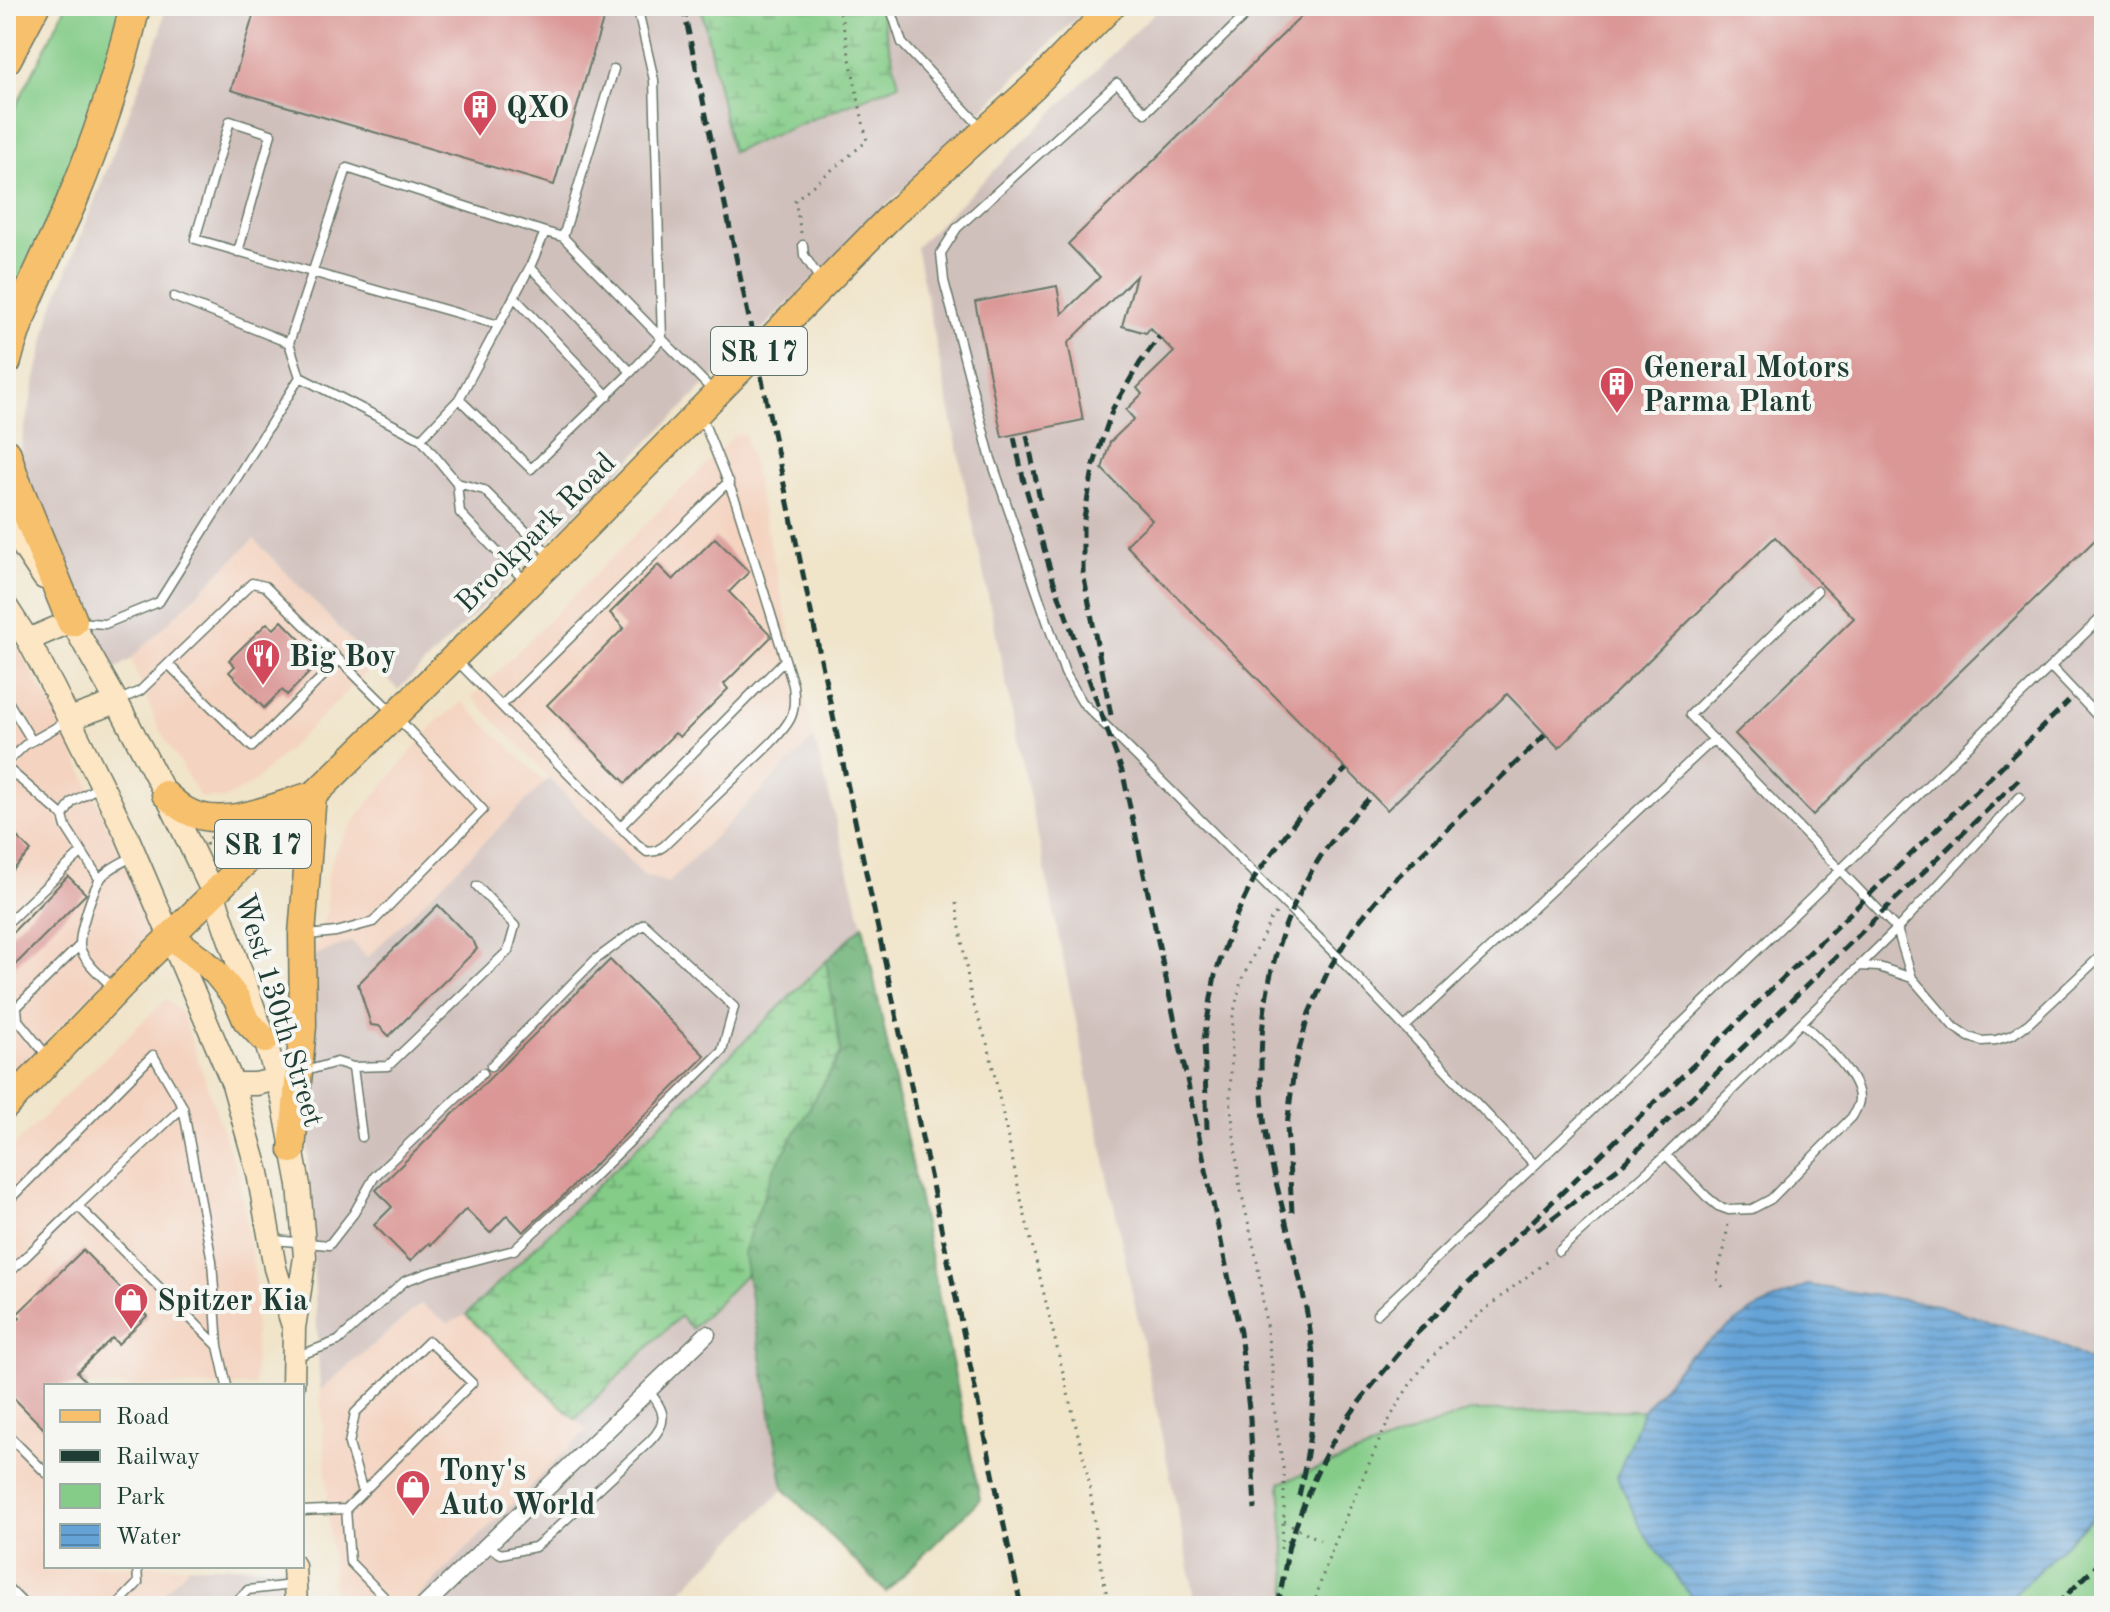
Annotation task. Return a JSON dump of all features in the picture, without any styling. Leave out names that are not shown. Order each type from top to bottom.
[{"type":"highway","points":[[6,59],[34,6]]},
{"type":"highway","points":[[6,361],[20,318],[103,120],[135,6]]},
{"type":"highway","points":[[6,454],[72,621]]},
{"type":"main road","name":"Brookpark Road","points":[[6,1106],[170,936],[554,559],[893,214],[1034,86],[1112,6]]},
{"type":"main road","name":"West 130th Street","points":[[6,521],[72,621],[165,794],[213,893],[265,1040],[288,1076]]},
{"type":"main road","name":"West 130th Street","points":[[6,606],[28,640],[69,719],[135,855],[233,1084],[258,1173],[275,1268],[294,1328]]},
{"type":"main road","points":[[28,640],[72,621]]},
{"type":"main road","points":[[69,719],[117,702]]},
{"type":"main road","points":[[165,794],[185,811],[207,819],[248,816],[313,794],[302,935],[303,1026],[288,1076],[292,1150]]},
{"type":"main road","points":[[170,936],[216,973],[237,999],[246,1020],[265,1040]]},
{"type":"main road","points":[[233,1084],[256,1084],[288,1076]]},
{"type":"main road","name":"West 130th Street","points":[[292,1150],[299,1185],[305,1257],[294,1328],[293,1384]]},
{"type":"street","points":[[424,1606],[707,1334]]},
{"type":"lane","points":[[459,399],[531,469],[608,396],[662,339],[654,80],[637,6]]},
{"type":"lane","points":[[890,6],[902,43],[985,130]]},
{"type":"lane","points":[[1255,6],[1145,113],[1117,83],[957,228],[941,253],[944,281],[990,456],[1065,673],[1082,702],[1405,1027],[1535,1165]]},
{"type":"lane","points":[[563,237],[614,69]]},
{"type":"lane","points":[[238,252],[271,134],[230,121],[195,239],[238,252],[312,273],[499,325]]},
{"type":"lane","points":[[454,658],[647,852],[664,846],[771,743],[787,726],[795,702],[793,685],[708,404],[662,339],[563,237],[347,168],[289,343],[300,377],[421,439],[457,483],[460,513],[528,584]]},
{"type":"lane","points":[[421,439],[459,399],[530,267],[545,232]]},
{"type":"lane","points":[[803,245],[804,255],[823,285]]},
{"type":"lane","points":[[530,267],[631,372]]},
{"type":"lane","points":[[174,297],[289,343]]},
{"type":"lane","points":[[514,297],[608,396]]},
{"type":"lane","points":[[72,621],[105,624],[159,602],[300,377]]},
{"type":"lane","points":[[501,706],[729,481]]},
{"type":"lane","points":[[457,483],[484,490],[554,559]]},
{"type":"lane","points":[[117,702],[140,691],[252,583],[265,586],[396,716],[483,810],[373,922],[336,932],[302,935]]},
{"type":"lane","points":[[1817,591],[1690,715],[1897,929],[1912,978],[1954,1027],[1969,1037],[1982,1041],[2012,1035],[2104,953]]},
{"type":"lane","points":[[1377,1314],[2104,615]]},
{"type":"lane","points":[[168,664],[252,747],[339,660]]},
{"type":"lane","points":[[620,827],[785,660]]},
{"type":"lane","points":[[2051,667],[2104,723]]},
{"type":"lane","points":[[6,698],[32,741]]},
{"type":"lane","points":[[69,719],[25,745],[6,765],[63,816],[66,827],[100,880]]},
{"type":"lane","points":[[1405,1027],[1714,739]]},
{"type":"lane","points":[[63,816],[72,802],[101,785]]},
{"type":"lane","points":[[1559,1251],[1666,1155],[1897,929],[2020,797]]},
{"type":"lane","points":[[6,924],[82,852]]},
{"type":"lane","points":[[117,992],[85,959],[79,946],[100,880],[135,855]]},
{"type":"lane","points":[[288,1076],[337,1062],[353,1067],[388,1066],[508,951],[515,926],[477,886]]},
{"type":"lane","points":[[294,1357],[338,1341],[405,1281],[514,1250],[591,1180],[722,1051],[734,1007],[644,924],[595,960],[491,1066]]},
{"type":"lane","points":[[50,1061],[18,1020],[17,1007],[79,946]]},
{"type":"lane","points":[[1859,966],[1879,967],[1912,978]]},
{"type":"lane","points":[[6,997],[17,1014]]},
{"type":"lane","points":[[1666,1155],[1707,1197],[1729,1210],[1752,1209],[1771,1199],[1852,1117],[1859,1097],[1849,1073],[1802,1022]]},
{"type":"lane","points":[[6,1203],[153,1055],[183,1107],[212,1261],[218,1346],[227,1384]]},
{"type":"lane","points":[[353,1067],[362,1137]]},
{"type":"lane","points":[[270,1239],[329,1245],[354,1213],[375,1176],[483,1073]]},
{"type":"lane","points":[[6,1276],[183,1107]]},
{"type":"lane","points":[[78,1206],[218,1346]]},
{"type":"lane","points":[[304,1511],[346,1509],[363,1492],[472,1383],[429,1341],[355,1413],[349,1444],[363,1492]]},
{"type":"lane","points":[[487,1546],[501,1554],[535,1547],[650,1441],[660,1431],[664,1419],[659,1402],[648,1390]]},
{"type":"lane","points":[[6,1433],[44,1471]]},
{"type":"lane","points":[[346,1509],[350,1562],[393,1606]]},
{"type":"lane","points":[[116,1606],[138,1583],[137,1568]]},
{"type":"lane","points":[[6,1586],[26,1606]]},
{"type":"lane","points":[[232,1606],[248,1590],[295,1586]]},
{"type":"path","points":[[803,245],[795,200],[867,141],[839,6]]},
{"type":"path","points":[[956,903],[971,997],[989,1049],[1020,1195],[1088,1476],[1109,1606]]},
{"type":"path","points":[[1281,1549],[1284,1474],[1274,1408],[1273,1373],[1257,1261],[1239,1182],[1230,1098],[1233,1016],[1241,981],[1271,919],[1284,904]]},
{"type":"path","points":[[1723,1287],[1716,1278],[1725,1246],[1729,1210]]},
{"type":"path","points":[[1314,1606],[1331,1552],[1387,1422],[1408,1386],[1432,1357],[1482,1312],[1559,1251]]},
{"type":"path","points":[[1284,1521],[1320,1540]]},
{"type":"shaded area","points":[[165,6],[701,6],[732,151],[899,84],[879,6],[1088,6],[398,690],[254,539],[131,659],[111,672],[12,509],[22,440],[51,312],[161,31]]},
{"type":"shaded area","points":[[1161,6],[2104,6],[2104,1606],[1197,1606],[916,247]]},
{"type":"shaded area","points":[[745,434],[814,738],[668,883],[643,875],[472,697],[734,436]]},
{"type":"shaded area","points":[[254,539],[374,666],[252,784],[224,799],[200,797],[157,725],[131,659]]},
{"type":"shaded area","points":[[6,627],[56,714],[156,930],[6,1080]]},
{"type":"shaded area","points":[[462,702],[546,783],[367,959],[312,956],[326,913],[327,876],[335,850],[361,812],[437,721]]},
{"type":"shaded area","points":[[814,738],[863,925],[466,1315],[448,1323],[421,1304],[320,1390],[308,1156],[312,956],[352,941],[367,958],[549,778],[643,875],[668,883]]},
{"type":"shaded area","name":"Spitzer Kia","points":[[166,999],[182,1014],[239,1177],[255,1276],[255,1384],[44,1384],[44,1568],[188,1568],[151,1606],[6,1606],[6,1153]]},
{"type":"shaded area","points":[[747,1273],[784,1489],[666,1606],[409,1606],[587,1430],[575,1419],[680,1316],[692,1328]]},
{"type":"shaded area","name":"Tony's Auto World","points":[[422,1304],[448,1323],[466,1315],[587,1430],[409,1606],[335,1606],[320,1390]]},
{"type":"shaded area","points":[[188,1568],[290,1568],[291,1606],[151,1606]]},
{"type":"green space","points":[[66,6],[124,6],[95,110],[6,327],[6,126]]},
{"type":"green space","points":[[701,6],[879,6],[899,84],[732,152]]},
{"type":"green space","points":[[863,925],[980,1499],[886,1592],[784,1489],[743,1252],[773,1171],[841,1054],[826,961]]},
{"type":"green space","points":[[826,961],[841,1053],[773,1171],[743,1252],[747,1273],[692,1329],[680,1316],[575,1419],[466,1315]]},
{"type":"green space","points":[[1643,1410],[1617,1477],[1698,1606],[1289,1606],[1280,1483],[1470,1411]]},
{"type":"green space","points":[[2104,1506],[2104,1606],[2003,1606]]},
{"type":"water","points":[[1807,1285],[1937,1305],[2051,1340],[2104,1368],[2104,1506],[2003,1606],[1698,1606],[1643,1532],[1617,1477],[1643,1410],[1689,1355],[1753,1310]]},
{"type":"building","name":"QXO","points":[[256,6],[607,6],[554,185],[231,90]]},
{"type":"building","name":"General Motors Parma Plant","points":[[1312,6],[2104,6],[2104,531],[1813,815],[1735,734],[1854,618],[1775,537],[1559,748],[1507,694],[1387,810],[1126,545],[1152,520],[1102,469],[1110,442],[1134,419],[1126,410],[1142,394],[1137,388],[1174,352],[1150,328],[1146,333],[1122,326],[1136,276],[1068,343],[1083,420],[1002,437],[975,302],[1057,286],[1062,314],[1100,277],[1068,244]]},
{"type":"building","points":[[715,538],[749,572],[729,592],[771,637],[724,684],[728,689],[680,737],[675,733],[626,783],[547,705],[624,628],[610,613],[658,565],[673,580]]},
{"type":"building","points":[[282,621],[315,655],[312,658],[318,664],[287,695],[282,690],[264,708],[229,672],[235,666],[229,660],[267,623],[274,629]]},
{"type":"building","points":[[6,826],[31,851],[6,877]]},
{"type":"building","points":[[68,876],[86,894],[6,974],[6,939]]},
{"type":"building","points":[[438,905],[477,949],[389,1036],[379,1026],[371,1025],[358,984]]},
{"type":"building","points":[[610,960],[705,1056],[523,1232],[507,1215],[490,1233],[466,1209],[431,1245],[429,1243],[410,1261],[374,1225],[392,1207],[376,1190]]},
{"type":"building","points":[[83,1250],[147,1316],[118,1344],[112,1338],[77,1372],[88,1384],[44,1384],[44,1429],[6,1390],[6,1332],[20,1318],[17,1314]]},
{"type":"railway","points":[[683,6],[1021,1606]]},
{"type":"railway","points":[[1111,715],[1083,573],[1083,524],[1094,464],[1113,408],[1159,337]]},
{"type":"railway","points":[[1027,435],[1040,500]]},
{"type":"railway","points":[[1014,437],[1053,579],[1123,774],[1240,1332],[1250,1418],[1255,1509]]},
{"type":"railway","points":[[1288,1548],[1330,1446],[1364,1396],[1412,1338],[2069,701]]},
{"type":"railway","points":[[1292,1212],[1287,1126],[1294,1069],[1309,1013],[1329,969],[1355,926],[1388,886],[1546,734]]},
{"type":"railway","points":[[1207,1129],[1204,1039],[1215,975],[1235,918],[1256,875],[1297,819],[1346,769]]},
{"type":"railway","points":[[1537,1230],[1622,1165],[2019,779]]},
{"type":"railway","points":[[1299,1496],[1310,1431],[1314,1371],[1305,1303],[1265,1130],[1261,1084],[1264,1015],[1277,949],[1303,886],[1333,840],[1372,795]]},
{"type":"railway","points":[[1278,1606],[1290,1539]]},
{"type":"railway","points":[[2055,1606],[2104,1559]]},
{"type":"place","name":"QXO","points":[[480,138]]},
{"type":"place","name":"General Motors Parma Plant","points":[[1617,415]]},
{"type":"place","name":"Big Boy","points":[[263,687]]},
{"type":"place","name":"Spitzer Kia","points":[[131,1331]]},
{"type":"place","name":"Tony's Auto World","points":[[413,1518]]}]
